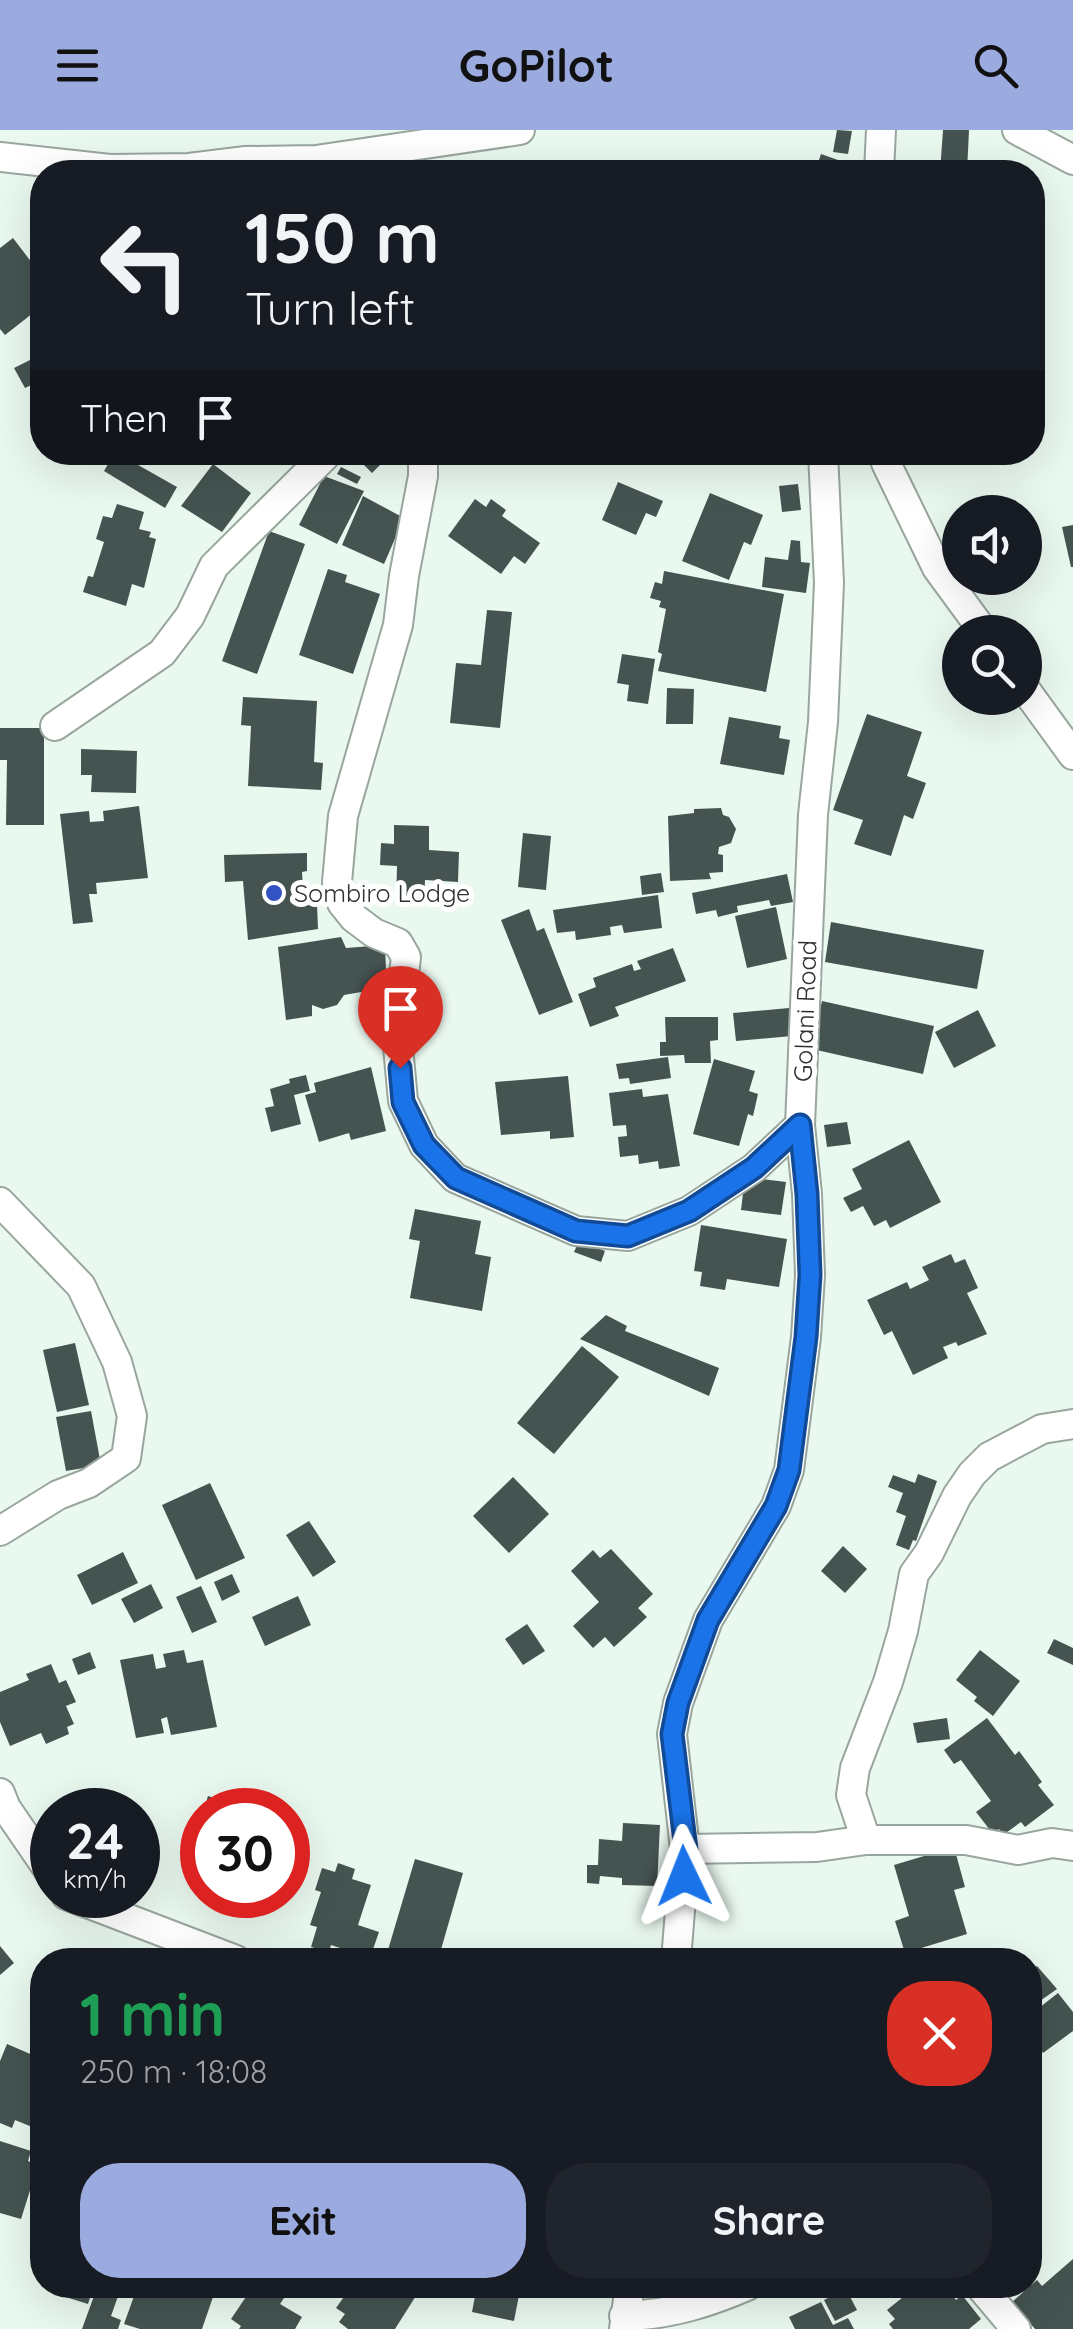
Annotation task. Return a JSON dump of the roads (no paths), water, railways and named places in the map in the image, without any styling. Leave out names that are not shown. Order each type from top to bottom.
[{"type":"street","points":[[349,160],[520,130]]},
{"type":"street","points":[[880,160],[881,130]]},
{"type":"street","points":[[1017,130],[1073,160]]},
{"type":"street","points":[[0,157],[30,160]]},
{"type":"street","points":[[55,726],[162,653],[190,616],[214,566],[316,465]]},
{"type":"street","points":[[423,465],[398,625],[343,816],[338,882],[342,902],[354,918],[374,933],[398,943],[406,957],[397,1036],[403,1102],[424,1145],[456,1178],[576,1231],[628,1236],[689,1211],[754,1168],[800,1125]]},
{"type":"street","name":"Golani Road","points":[[677,1948],[686,1850],[672,1734],[678,1703],[708,1620],[776,1506],[789,1470],[806,1337],[810,1275],[800,1125],[813,815],[823,722],[828,583],[823,465]]},
{"type":"street","points":[[887,465],[937,568],[972,615]]},
{"type":"street","points":[[1042,713],[1073,756]]},
{"type":"street","points":[[0,1202],[81,1286],[117,1362],[132,1416],[126,1458],[0,1532]]},
{"type":"street","points":[[866,1840],[851,1794],[855,1768],[888,1682],[914,1574],[930,1553],[972,1474],[989,1457],[1042,1429],[1073,1424]]},
{"type":"street","points":[[0,1793],[30,1843]]},
{"type":"street","points":[[686,1850],[818,1847],[866,1840],[966,1840],[1018,1850],[1052,1842],[1073,1846]]},
{"type":"street","points":[[126,1918],[205,1948]]},
{"type":"street","points":[[628,2298],[624,2323],[720,2298]]},
{"type":"street","points":[[990,2298],[1016,2329]]},
{"type":"place","name":"Sombiro Lodge","points":[[274,893]]}]
